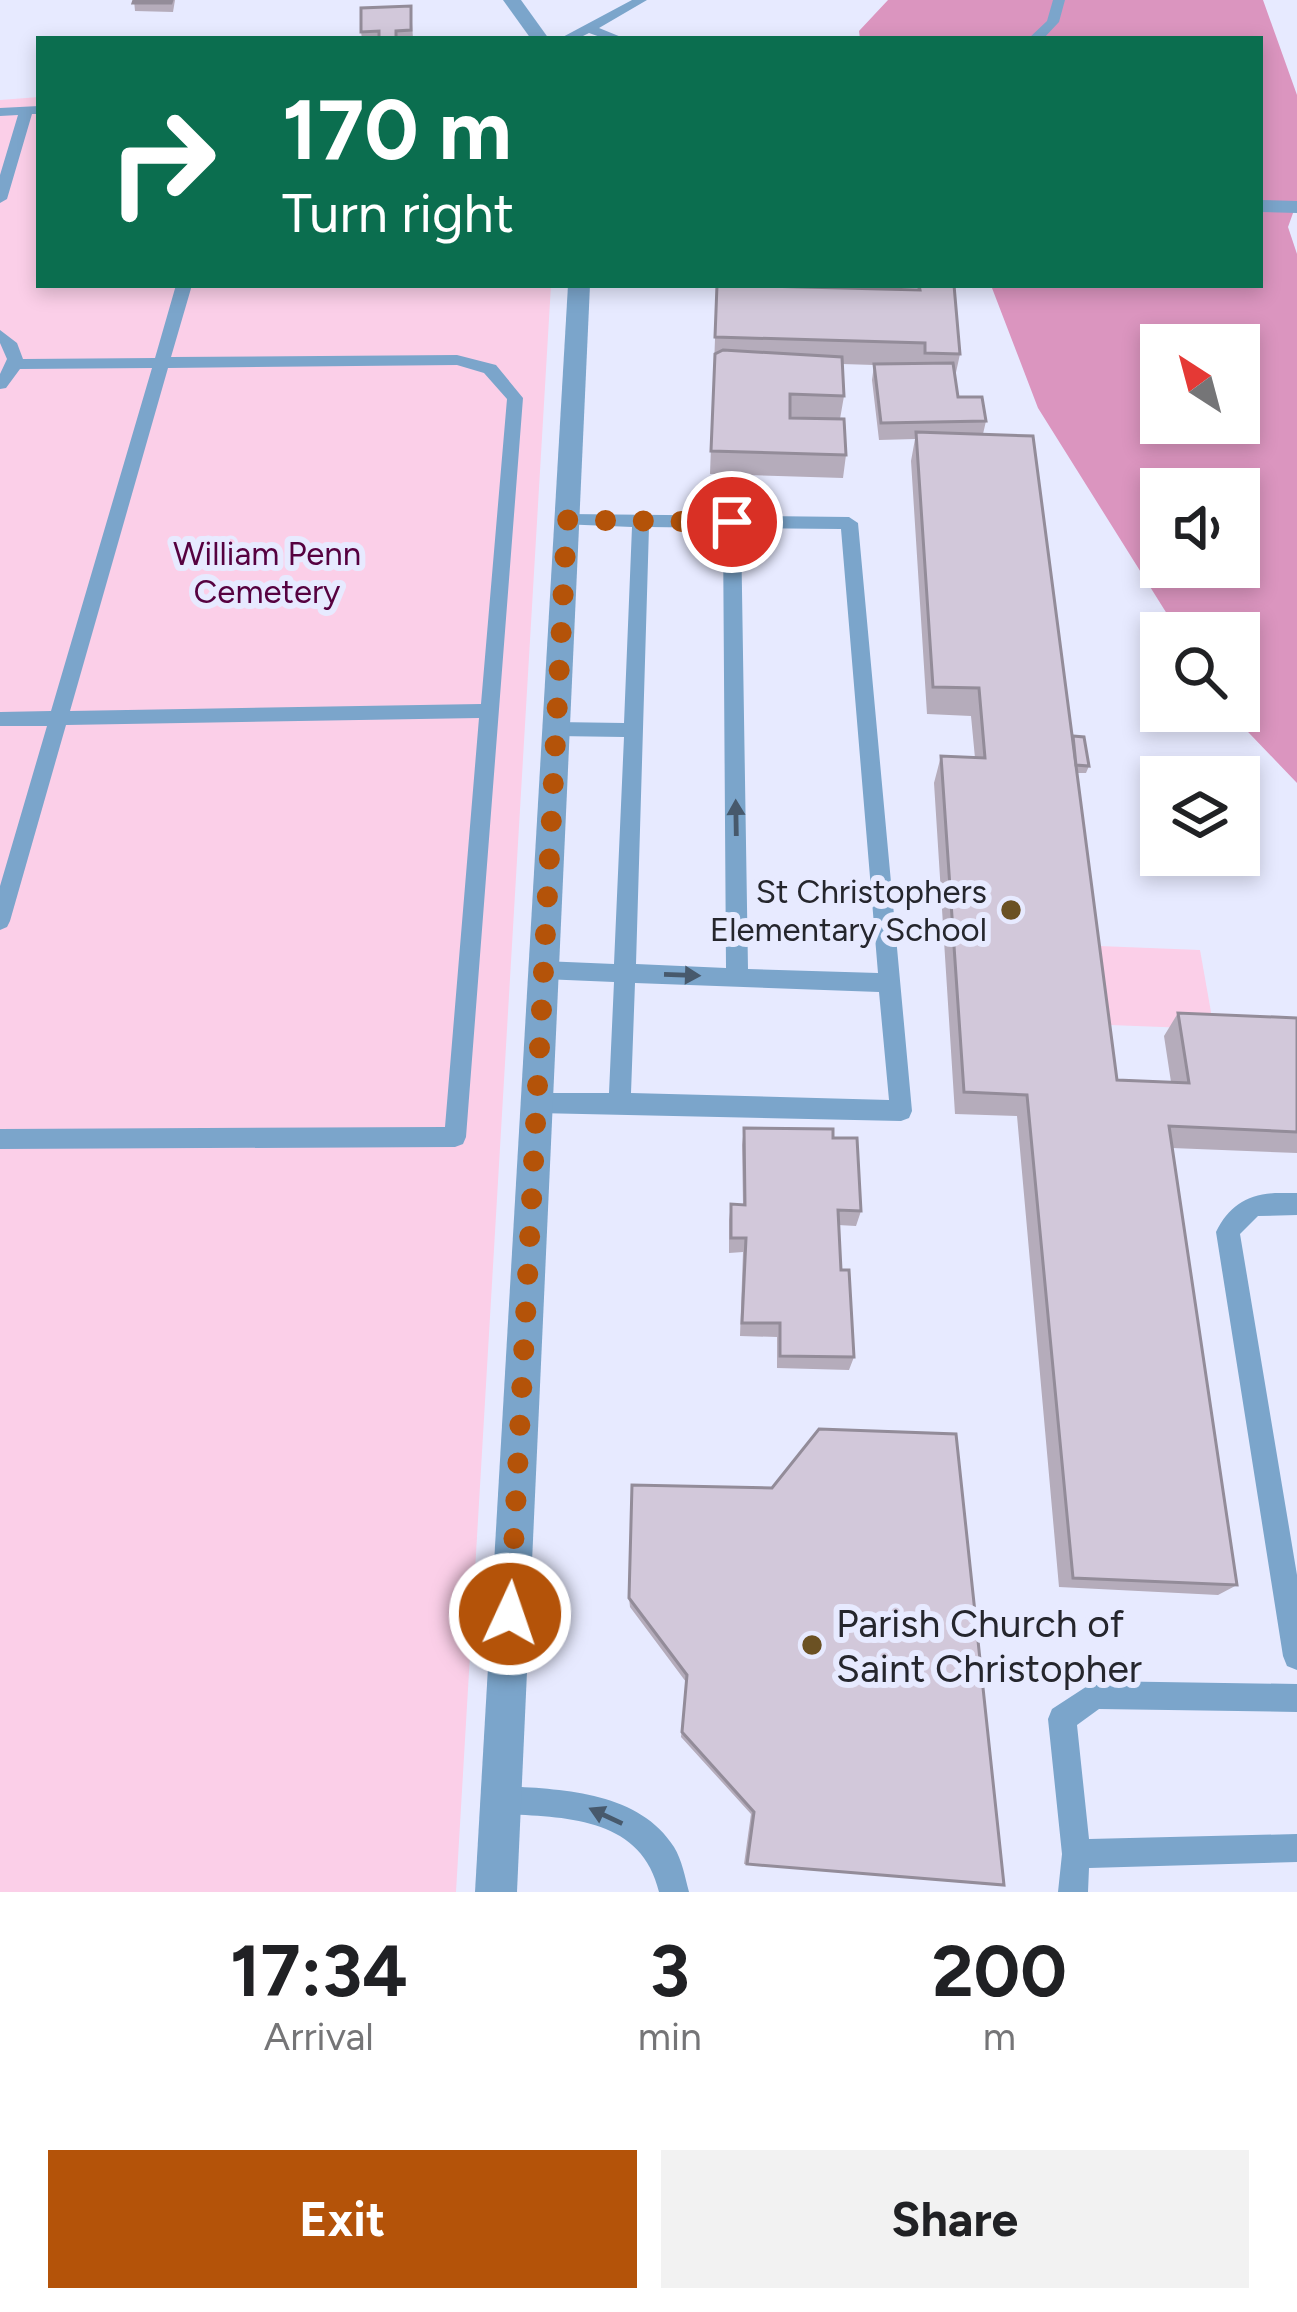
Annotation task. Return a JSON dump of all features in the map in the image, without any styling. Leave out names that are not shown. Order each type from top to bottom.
[{"type":"street","points":[[512,0],[538,36]]},
{"type":"street","points":[[1263,206],[1297,207]]},
{"type":"street","points":[[496,1892],[579,288]]},
{"type":"lane","points":[[573,36],[641,0]]},
{"type":"lane","points":[[1038,36],[1053,22],[1059,0]]},
{"type":"lane","points":[[588,29],[610,36]]},
{"type":"lane","points":[[0,112],[32,110],[0,199]]},
{"type":"lane","points":[[0,921],[183,288]]},
{"type":"lane","points":[[0,335],[13,345],[15,364],[0,384]]},
{"type":"lane","points":[[0,1139],[455,1137],[514,398],[490,368],[457,360],[15,364]]},
{"type":"lane","points":[[537,1102],[901,1111],[849,523],[567,520]]},
{"type":"lane","points":[[620,1103],[641,521]]},
{"type":"lane","points":[[732,522],[737,977]]},
{"type":"lane","points":[[0,719],[491,712]]},
{"type":"lane","points":[[556,729],[632,730]]},
{"type":"lane","points":[[544,970],[889,982]]},
{"type":"lane","points":[[1297,1204],[1256,1202],[1238,1214],[1228,1232],[1297,1656]]},
{"type":"lane","points":[[1073,1892],[1076,1854],[1063,1719],[1095,1695],[1297,1698]]},
{"type":"lane","points":[[500,1800],[583,1805],[629,1826],[664,1857],[674,1892]]},
{"type":"lane","points":[[1076,1854],[1297,1848]]},
{"type":"green space","name":"William Penn Cemetery","points":[[36,97],[36,288],[551,288],[456,1892],[0,1892],[0,100]]},
{"type":"green space","points":[[1099,946],[1200,950],[1214,1029],[1110,1025]]},
{"type":"shaded area","points":[[888,0],[1263,0],[1297,95],[1297,202],[1288,227],[1297,254],[1297,783],[1248,732],[1260,732],[1260,612],[1166,612],[1151,588],[1260,588],[1260,468],[1140,468],[1140,571],[1038,408],[992,288],[1263,288],[1263,36],[860,36],[859,31]]},
{"type":"building","points":[[134,0],[172,0],[133,3]]},
{"type":"building","points":[[411,6],[411,30],[396,31],[396,36],[361,32],[361,8]]},
{"type":"building","points":[[717,288],[954,288],[960,354],[925,353],[925,343],[715,337]]},
{"type":"building","points":[[723,350],[842,357],[844,396],[790,394],[790,418],[844,419],[846,455],[711,451],[715,354]]},
{"type":"building","points":[[953,363],[958,397],[982,397],[986,421],[881,423],[874,364]]},
{"type":"building","name":"St Christophers Elementary School","points":[[916,432],[1033,436],[1117,1080],[1189,1083],[1178,1013],[1297,1018],[1297,1132],[1169,1126],[1237,1585],[1073,1578],[1027,1095],[964,1092],[941,756],[985,758],[979,688],[933,687]]},
{"type":"building","points":[[1073,736],[1084,737],[1089,766],[1076,765]]},
{"type":"building","points":[[744,1128],[833,1129],[833,1138],[857,1138],[861,1211],[838,1210],[841,1270],[849,1270],[854,1357],[780,1356],[780,1323],[742,1323],[746,1238],[731,1238],[731,1204],[745,1205]]},
{"type":"building","name":"Parish Church of Saint Christopher","points":[[819,1429],[956,1434],[1004,1885],[747,1864],[754,1812],[682,1732],[687,1675],[629,1598],[632,1485],[772,1488]]},
{"type":"place","name":"St Christophers Elementary School","points":[[1011,910]]},
{"type":"place","name":"Parish Church of Saint Christopher","points":[[812,1645]]},
{"type":"route","points":[[510,1614],[567,520],[732,522]]}]
